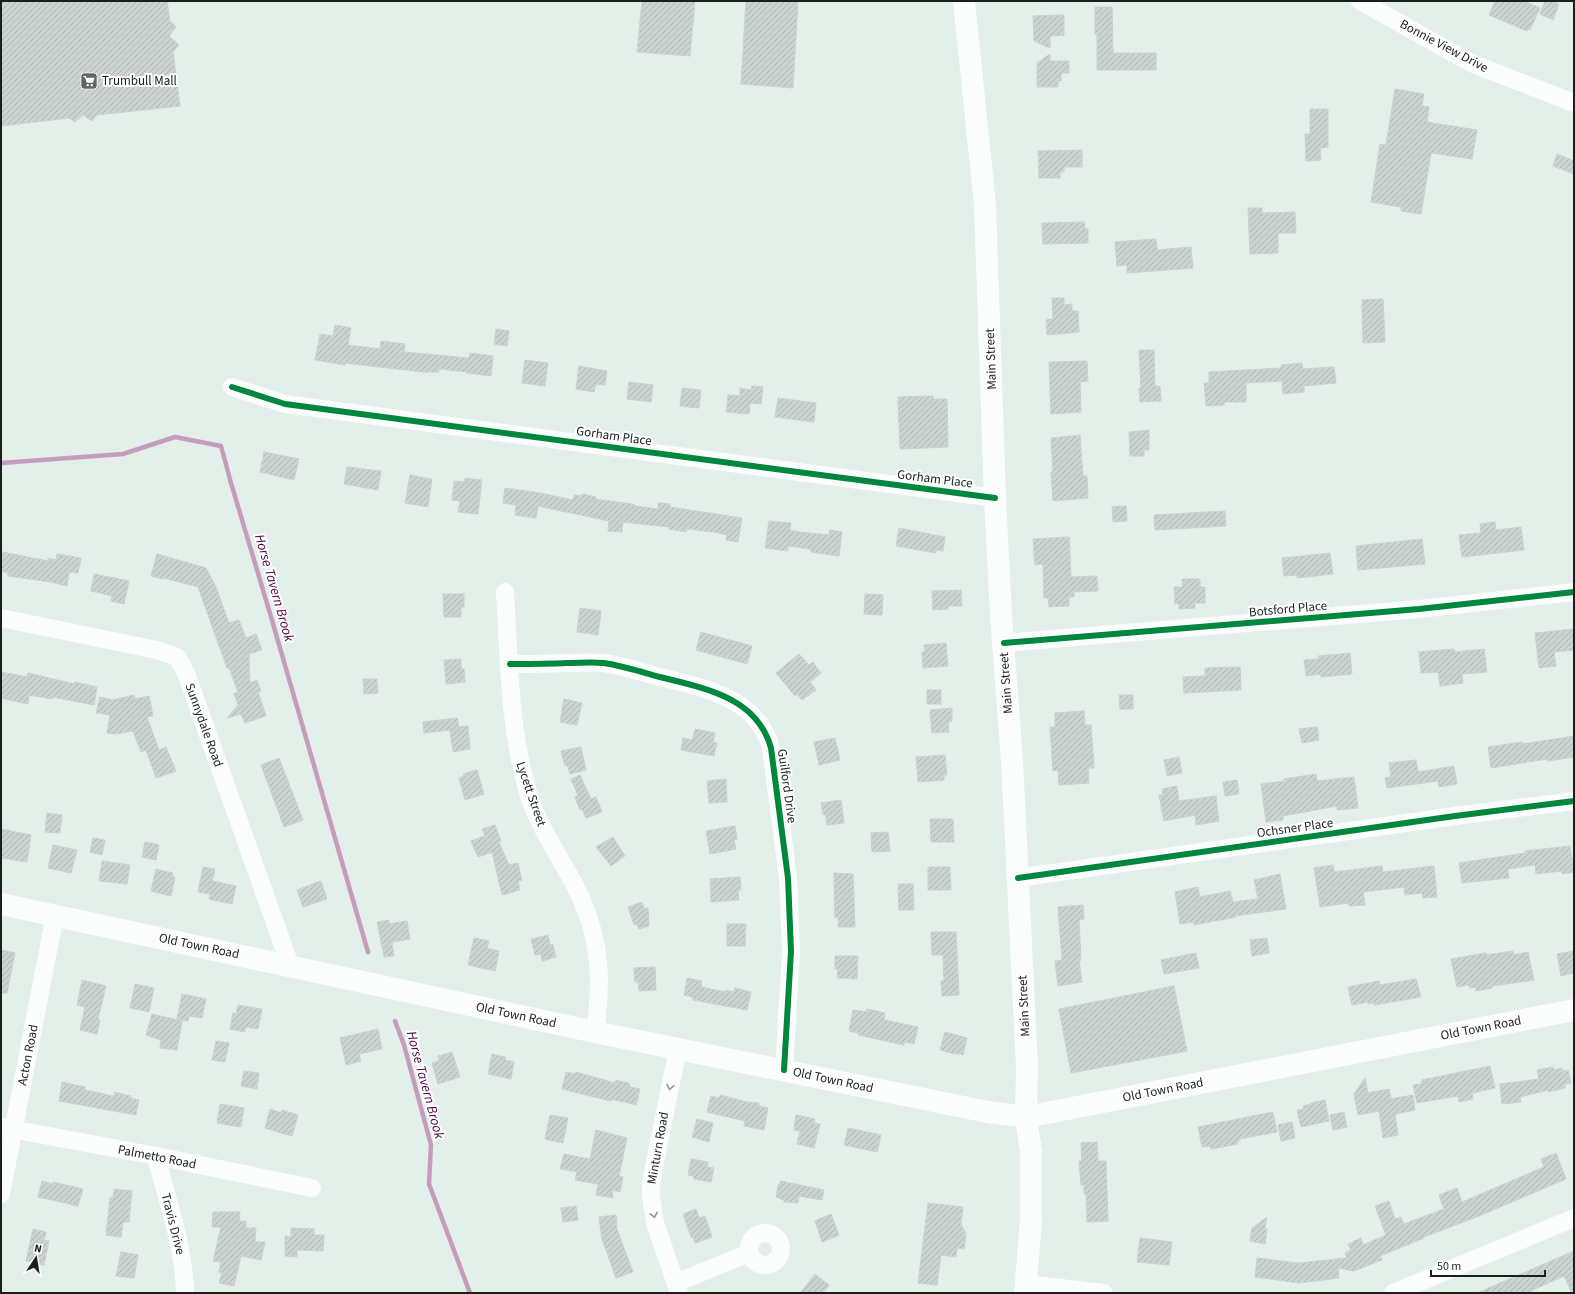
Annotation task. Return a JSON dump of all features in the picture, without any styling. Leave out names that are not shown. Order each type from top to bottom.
[{"type":"main road","name":"Main Street","points":[[964,1],[985,205],[995,498],[1018,878],[1027,1066],[1026,1117],[1030,1152],[1031,1190],[1025,1288]]},
{"type":"main road","name":"Old Town Road","points":[[1,904],[290,965],[595,1032],[988,1112],[1026,1117],[1574,1010]]},
{"type":"street","name":"Bonnie View Drive","points":[[1360,1],[1471,63],[1574,103]]},
{"type":"street","name":"Gorham Place","points":[[232,386],[285,404],[995,498]]},
{"type":"street","name":"Lycett Street","points":[[505,592],[513,722],[519,759],[529,796],[537,818],[580,897],[595,937],[598,955],[599,1003],[595,1032]]},
{"type":"street","name":"Botsford Place","points":[[1004,643],[1419,609],[1574,592]]},
{"type":"street","name":"Sunnydale Road","points":[[1,618],[157,650],[177,657],[186,673],[290,965]]},
{"type":"street","name":"Guilford Drive","points":[[510,664],[604,663],[707,689],[733,700],[759,721],[768,735],[771,748],[788,878],[791,951],[784,1070]]},
{"type":"street","name":"Ochsner Place","points":[[1018,878],[1454,816],[1574,801]]},
{"type":"street","name":"Acton Road","points":[[1,1194],[7,1128],[55,915]]},
{"type":"street","name":"Minturn Road","points":[[677,1288],[655,1224],[651,1196],[651,1183],[678,1049]]},
{"type":"street","name":"Palmetto Road","points":[[7,1128],[156,1156],[312,1188]]},
{"type":"street","name":"Travis Drive","points":[[156,1156],[178,1241],[184,1275],[185,1293]]},
{"type":"street","points":[[1393,1293],[1574,1218]]},
{"type":"street","points":[[677,1288],[749,1253]]},
{"type":"street","points":[[1025,1288],[1104,1293]]},
{"type":"building","name":"Trumbull Mall","points":[[1,1],[167,1],[170,21],[176,27],[169,36],[179,45],[173,52],[180,106],[97,115],[92,121],[83,115],[75,122],[69,118],[1,126]]},
{"type":"building","points":[[642,1],[695,1],[690,56],[637,52]]},
{"type":"building","points":[[746,1],[798,1],[793,88],[741,84]]},
{"type":"building","points":[[1495,1],[1524,1],[1540,8],[1530,30],[1528,29],[1527,31],[1489,15]]},
{"type":"building","points":[[1545,1],[1552,1],[1559,4],[1553,20],[1540,14]]},
{"type":"building","points":[[1095,7],[1112,7],[1113,53],[1156,53],[1156,70],[1097,70]]},
{"type":"building","points":[[1064,15],[1064,35],[1050,36],[1050,48],[1034,41],[1033,16]]},
{"type":"building","points":[[1050,54],[1050,61],[1069,61],[1069,73],[1061,73],[1061,81],[1058,81],[1058,87],[1037,87],[1037,63]]},
{"type":"building","points":[[1395,89],[1424,94],[1422,106],[1429,107],[1427,122],[1477,130],[1472,159],[1431,153],[1421,214],[1401,211],[1401,207],[1371,202],[1380,144],[1386,145]]},
{"type":"building","points":[[1310,109],[1328,109],[1328,147],[1320,148],[1321,160],[1306,161],[1305,134],[1310,134]]},
{"type":"building","points":[[1082,150],[1082,167],[1064,167],[1064,172],[1060,172],[1060,178],[1039,178],[1038,151]]},
{"type":"building","points":[[1557,154],[1574,161],[1574,174],[1553,166]]},
{"type":"building","points":[[1248,208],[1262,208],[1262,213],[1295,212],[1296,233],[1278,233],[1278,253],[1250,254]]},
{"type":"building","points":[[1084,222],[1085,229],[1088,229],[1088,243],[1043,244],[1042,223]]},
{"type":"building","points":[[1156,239],[1157,250],[1191,247],[1193,268],[1127,273],[1127,265],[1117,266],[1115,242]]},
{"type":"building","points":[[1052,298],[1064,298],[1064,305],[1072,304],[1072,311],[1078,311],[1079,332],[1047,335],[1046,320],[1053,319]]},
{"type":"building","points":[[1383,299],[1385,342],[1363,343],[1362,300]]},
{"type":"building","points":[[335,325],[351,328],[348,345],[380,349],[381,341],[405,344],[404,352],[469,358],[470,353],[493,356],[491,376],[439,369],[439,372],[423,372],[345,363],[345,365],[315,360],[320,334],[333,336]]},
{"type":"building","points":[[496,329],[509,331],[507,346],[494,344]]},
{"type":"building","points":[[1139,350],[1154,350],[1155,386],[1160,386],[1161,401],[1140,402],[1139,388],[1141,388]]},
{"type":"building","points":[[525,360],[548,363],[545,386],[522,383]]},
{"type":"building","points":[[1087,361],[1088,381],[1080,382],[1081,412],[1051,414],[1049,362]]},
{"type":"building","points":[[1302,363],[1303,369],[1334,367],[1336,383],[1304,386],[1304,392],[1283,394],[1282,381],[1246,383],[1246,402],[1224,402],[1224,405],[1206,406],[1204,383],[1209,383],[1209,372],[1281,368],[1281,365]]},
{"type":"building","points":[[579,366],[607,371],[605,385],[596,384],[594,392],[576,389]]},
{"type":"building","points":[[629,382],[653,385],[651,402],[627,399]]},
{"type":"building","points":[[752,386],[763,387],[761,404],[750,403],[749,414],[726,412],[728,395],[740,396],[740,388],[751,390]]},
{"type":"building","points":[[682,388],[701,390],[699,408],[680,406]]},
{"type":"building","points":[[933,396],[933,399],[947,399],[948,447],[900,449],[898,397]]},
{"type":"building","points":[[778,398],[816,403],[814,422],[775,417]]},
{"type":"building","points":[[1149,430],[1149,450],[1144,450],[1144,456],[1130,456],[1129,432]]},
{"type":"building","points":[[1080,435],[1083,476],[1087,476],[1088,498],[1053,501],[1051,438]]},
{"type":"building","points":[[264,452],[299,459],[294,480],[260,472]]},
{"type":"building","points":[[347,467],[381,471],[378,490],[344,484]]},
{"type":"building","points":[[410,475],[432,479],[428,507],[405,503]]},
{"type":"building","points":[[465,478],[482,480],[478,514],[458,512],[460,501],[452,500],[454,481],[464,482]]},
{"type":"building","points":[[505,488],[573,500],[574,495],[581,496],[582,494],[596,497],[595,499],[658,509],[658,503],[670,504],[670,507],[742,518],[738,542],[726,540],[727,535],[714,532],[687,529],[686,532],[669,529],[669,527],[623,522],[622,532],[608,531],[609,521],[538,506],[536,518],[515,515],[516,505],[503,503]]},
{"type":"building","points":[[1126,506],[1127,521],[1113,522],[1112,507]]},
{"type":"building","points":[[1225,511],[1226,526],[1155,530],[1154,515]]},
{"type":"building","points":[[769,521],[791,523],[790,530],[799,532],[829,535],[830,530],[842,532],[839,556],[811,552],[811,549],[788,546],[788,551],[765,548]]},
{"type":"building","points":[[1495,522],[1496,530],[1521,527],[1524,550],[1462,557],[1459,535],[1481,533],[1480,524]]},
{"type":"building","points":[[899,528],[945,537],[943,551],[936,550],[936,553],[896,546]]},
{"type":"building","points":[[1069,537],[1071,577],[1097,576],[1098,591],[1074,592],[1074,597],[1069,597],[1069,606],[1049,607],[1048,598],[1044,598],[1043,564],[1035,565],[1033,539]]},
{"type":"building","points":[[1422,539],[1425,564],[1358,570],[1356,546]]},
{"type":"building","points":[[3,552],[48,561],[48,558],[56,560],[57,554],[81,558],[78,573],[69,572],[67,586],[51,582],[8,576],[8,573],[1,571]]},
{"type":"building","points":[[1330,553],[1333,574],[1297,578],[1297,575],[1284,576],[1282,558]]},
{"type":"building","points":[[157,554],[206,568],[216,587],[229,623],[239,620],[246,638],[256,634],[262,650],[249,654],[250,683],[257,680],[261,691],[258,692],[266,716],[245,723],[241,714],[227,718],[238,705],[234,694],[238,692],[229,668],[227,668],[198,587],[151,576]]},
{"type":"building","points":[[94,574],[129,581],[124,604],[111,601],[112,596],[91,591]]},
{"type":"building","points":[[1182,579],[1200,579],[1200,587],[1205,587],[1205,603],[1195,603],[1195,608],[1179,609],[1179,603],[1175,604],[1174,587],[1183,587]]},
{"type":"building","points":[[961,590],[962,606],[948,606],[948,609],[933,610],[932,591]]},
{"type":"building","points":[[443,594],[464,594],[464,607],[461,607],[461,617],[444,617]]},
{"type":"building","points":[[865,594],[883,595],[882,615],[864,614]]},
{"type":"building","points":[[580,608],[601,611],[598,635],[577,632]]},
{"type":"building","points":[[1574,629],[1574,650],[1554,652],[1556,666],[1539,668],[1535,633]]},
{"type":"building","points":[[701,632],[752,646],[747,664],[696,650]]},
{"type":"building","points":[[946,643],[948,666],[923,668],[922,652],[925,652],[924,645]]},
{"type":"building","points":[[1454,649],[1455,652],[1484,649],[1487,672],[1462,674],[1463,683],[1440,686],[1438,672],[1421,673],[1419,652]]},
{"type":"building","points":[[1350,653],[1352,674],[1321,677],[1321,674],[1306,676],[1304,660],[1319,659],[1318,656]]},
{"type":"building","points":[[799,654],[809,665],[813,662],[821,673],[810,682],[816,690],[802,700],[797,694],[795,696],[776,673]]},
{"type":"building","points":[[461,659],[461,669],[464,669],[465,682],[446,684],[444,660]]},
{"type":"building","points":[[1240,667],[1241,690],[1184,693],[1183,677],[1205,676],[1205,668]]},
{"type":"building","points":[[1,672],[27,677],[28,673],[74,684],[75,682],[97,687],[94,705],[53,697],[52,699],[29,695],[28,704],[1,698]]},
{"type":"building","points":[[363,679],[377,679],[378,693],[364,694]]},
{"type":"building","points":[[927,690],[941,690],[941,704],[927,704]]},
{"type":"building","points":[[134,695],[135,699],[149,696],[153,716],[147,717],[159,750],[166,747],[176,771],[156,778],[146,750],[141,752],[133,731],[115,734],[107,733],[110,715],[96,713],[100,697],[113,700]]},
{"type":"building","points":[[1119,695],[1133,695],[1133,709],[1120,709]]},
{"type":"building","points":[[564,699],[582,703],[577,725],[560,722]]},
{"type":"building","points":[[952,708],[952,721],[948,722],[949,732],[932,733],[930,710]]},
{"type":"building","points":[[1084,711],[1085,725],[1091,725],[1094,768],[1088,768],[1089,783],[1059,785],[1058,770],[1053,771],[1050,727],[1055,727],[1055,713]]},
{"type":"building","points":[[457,718],[459,727],[468,726],[470,749],[453,752],[450,730],[424,733],[423,722]]},
{"type":"building","points":[[1317,727],[1319,740],[1302,743],[1299,729]]},
{"type":"building","points":[[695,729],[715,733],[713,742],[717,743],[714,756],[681,750],[683,738],[692,740]]},
{"type":"building","points":[[1574,736],[1574,757],[1548,761],[1547,759],[1491,768],[1488,747],[1522,742],[1523,744]]},
{"type":"building","points":[[835,738],[840,760],[819,765],[814,742]]},
{"type":"building","points":[[581,747],[586,770],[570,774],[567,765],[565,766],[561,751]]},
{"type":"building","points":[[945,755],[947,775],[944,775],[944,780],[918,782],[916,757]]},
{"type":"building","points":[[1179,757],[1182,773],[1167,776],[1164,760]]},
{"type":"building","points":[[279,758],[303,820],[284,827],[261,765]]},
{"type":"building","points":[[1416,760],[1418,772],[1454,766],[1457,784],[1439,787],[1438,781],[1387,788],[1385,778],[1391,777],[1389,763]]},
{"type":"building","points":[[477,770],[484,794],[465,800],[459,778],[464,776],[463,774]]},
{"type":"building","points":[[1316,774],[1317,781],[1354,777],[1358,808],[1337,810],[1337,806],[1283,816],[1283,820],[1266,822],[1261,784]]},
{"type":"building","points":[[580,775],[591,799],[596,797],[602,812],[586,818],[582,809],[580,810],[575,797],[578,796],[571,779]]},
{"type":"building","points":[[726,779],[727,802],[709,803],[707,781]]},
{"type":"building","points":[[1237,780],[1239,794],[1225,796],[1223,782]]},
{"type":"building","points":[[1177,786],[1179,801],[1216,796],[1219,821],[1196,825],[1195,815],[1164,821],[1159,795],[1163,795],[1162,789]]},
{"type":"building","points":[[841,800],[844,823],[827,825],[826,815],[823,815],[821,803]]},
{"type":"building","points":[[47,813],[62,815],[60,833],[45,832]]},
{"type":"building","points":[[930,819],[953,819],[954,842],[931,842]]},
{"type":"building","points":[[495,825],[501,841],[499,842],[509,865],[518,863],[522,880],[518,881],[520,890],[502,895],[492,852],[478,857],[471,841],[485,836],[482,829]]},
{"type":"building","points":[[735,826],[737,839],[734,840],[736,849],[710,854],[706,831]]},
{"type":"building","points":[[1,829],[31,835],[27,862],[1,858]]},
{"type":"building","points":[[888,832],[890,851],[872,852],[871,833]]},
{"type":"building","points":[[613,837],[625,856],[611,866],[596,847]]},
{"type":"building","points":[[93,838],[105,840],[102,855],[90,852]]},
{"type":"building","points":[[145,842],[159,845],[156,860],[142,857]]},
{"type":"building","points":[[53,845],[77,850],[71,873],[48,868]]},
{"type":"building","points":[[1570,846],[1574,872],[1562,874],[1561,871],[1536,874],[1535,865],[1508,869],[1509,878],[1462,883],[1459,863],[1525,853],[1525,851]]},
{"type":"building","points":[[102,861],[130,865],[127,884],[99,881]]},
{"type":"building","points":[[1333,865],[1334,872],[1382,866],[1383,872],[1434,866],[1437,897],[1423,898],[1422,893],[1405,895],[1404,887],[1363,892],[1365,905],[1349,906],[1348,903],[1320,907],[1314,868]]},
{"type":"building","points":[[203,867],[215,869],[212,881],[236,886],[232,904],[209,899],[210,894],[198,892]]},
{"type":"building","points":[[928,867],[950,867],[951,890],[928,890]]},
{"type":"building","points":[[156,869],[173,873],[172,877],[175,877],[171,896],[151,891]]},
{"type":"building","points":[[834,873],[853,874],[855,927],[838,927],[838,917],[835,918]]},
{"type":"building","points":[[1280,874],[1286,909],[1235,916],[1236,917],[1194,925],[1194,922],[1180,924],[1175,892],[1198,887],[1200,897],[1230,891],[1233,902],[1258,899],[1254,880]]},
{"type":"building","points":[[740,877],[741,890],[738,890],[739,900],[711,902],[710,879]]},
{"type":"building","points":[[321,881],[327,899],[303,907],[297,890]]},
{"type":"building","points":[[898,884],[913,884],[914,910],[899,910]]},
{"type":"building","points":[[642,902],[644,909],[648,908],[649,926],[639,929],[637,924],[634,925],[628,907]]},
{"type":"building","points":[[1083,905],[1084,919],[1079,920],[1081,960],[1079,960],[1082,982],[1058,986],[1055,961],[1062,960],[1058,907]]},
{"type":"building","points":[[389,920],[389,924],[407,921],[410,939],[392,942],[394,956],[384,957],[377,922]]},
{"type":"building","points":[[727,924],[746,924],[745,946],[727,946]]},
{"type":"building","points":[[931,932],[956,932],[959,995],[942,996],[941,981],[944,980],[943,955],[932,955]]},
{"type":"building","points":[[548,935],[550,945],[553,944],[556,957],[542,961],[541,954],[535,955],[531,939]]},
{"type":"building","points":[[474,938],[489,941],[487,948],[499,951],[495,971],[468,965]]},
{"type":"building","points":[[1267,938],[1269,953],[1252,956],[1250,940]]},
{"type":"building","points":[[1,950],[15,953],[7,993],[1,993]]},
{"type":"building","points":[[1513,951],[1513,955],[1528,952],[1534,980],[1492,986],[1492,988],[1476,991],[1476,987],[1470,988],[1469,985],[1457,987],[1451,959],[1486,953],[1486,955]]},
{"type":"building","points":[[1574,951],[1574,973],[1561,976],[1557,954]]},
{"type":"building","points":[[1196,953],[1199,968],[1164,974],[1161,960]]},
{"type":"building","points":[[835,956],[858,956],[857,979],[837,978],[838,969],[835,969]]},
{"type":"building","points":[[655,967],[656,990],[639,991],[638,982],[635,982],[634,968]]},
{"type":"building","points":[[687,978],[702,981],[701,987],[726,992],[726,990],[734,992],[735,988],[751,992],[747,1010],[693,1000],[693,997],[684,995]]},
{"type":"building","points":[[1416,979],[1421,997],[1374,1005],[1374,1003],[1368,1004],[1368,1002],[1352,1005],[1348,987],[1379,981],[1380,985]]},
{"type":"building","points":[[82,980],[106,986],[98,1019],[100,1020],[97,1034],[80,1030],[85,1007],[77,1005]]},
{"type":"building","points":[[135,984],[154,988],[149,1012],[130,1008]]},
{"type":"building","points":[[1174,986],[1187,1051],[1071,1073],[1059,1009]]},
{"type":"building","points":[[182,994],[206,999],[202,1018],[189,1016],[188,1021],[177,1019]]},
{"type":"building","points":[[238,1005],[262,1009],[258,1029],[245,1027],[245,1032],[230,1029],[233,1013],[236,1014]]},
{"type":"building","points":[[867,1009],[885,1013],[884,1020],[918,1027],[914,1044],[905,1042],[904,1045],[858,1035],[858,1033],[849,1031],[853,1010],[867,1012]]},
{"type":"building","points":[[152,1014],[182,1021],[177,1050],[160,1048],[161,1040],[146,1035]]},
{"type":"building","points":[[378,1029],[382,1049],[359,1054],[361,1061],[346,1065],[340,1038]]},
{"type":"building","points":[[945,1032],[967,1038],[963,1055],[940,1050]]},
{"type":"building","points":[[216,1041],[229,1043],[225,1062],[212,1060]]},
{"type":"building","points":[[452,1052],[460,1077],[438,1084],[432,1063],[439,1061],[438,1056]]},
{"type":"building","points":[[492,1054],[505,1057],[505,1060],[514,1062],[511,1079],[488,1074]]},
{"type":"building","points":[[1490,1066],[1495,1088],[1472,1093],[1473,1099],[1459,1102],[1458,1096],[1417,1103],[1413,1085],[1422,1084],[1422,1080]]},
{"type":"building","points":[[1553,1067],[1554,1070],[1562,1068],[1562,1071],[1568,1070],[1571,1083],[1565,1084],[1565,1088],[1548,1092],[1548,1090],[1520,1097],[1521,1102],[1502,1104],[1500,1084],[1539,1079],[1537,1070]]},
{"type":"building","points":[[244,1071],[259,1073],[257,1089],[241,1086]]},
{"type":"building","points":[[566,1072],[575,1074],[576,1072],[615,1083],[616,1080],[629,1083],[630,1087],[640,1089],[636,1105],[611,1099],[611,1101],[562,1089]]},
{"type":"building","points":[[1365,1078],[1368,1093],[1389,1089],[1391,1099],[1413,1095],[1415,1110],[1395,1114],[1398,1135],[1383,1138],[1379,1111],[1358,1115],[1354,1094]]},
{"type":"building","points":[[62,1082],[85,1087],[85,1090],[114,1096],[114,1092],[131,1096],[130,1098],[139,1100],[136,1115],[59,1101]]},
{"type":"building","points":[[720,1095],[747,1102],[759,1103],[759,1106],[768,1108],[764,1130],[744,1126],[745,1121],[707,1112],[711,1096],[719,1098]]},
{"type":"building","points":[[1325,1100],[1329,1121],[1301,1127],[1297,1110],[1304,1109],[1303,1106],[1311,1103]]},
{"type":"building","points":[[220,1104],[244,1108],[241,1127],[217,1123]]},
{"type":"building","points":[[270,1109],[281,1113],[282,1110],[298,1115],[292,1136],[265,1128]]},
{"type":"building","points":[[1273,1112],[1277,1132],[1239,1139],[1240,1141],[1237,1141],[1238,1144],[1211,1149],[1210,1146],[1202,1147],[1198,1127]]},
{"type":"building","points":[[1344,1112],[1347,1127],[1333,1130],[1330,1115]]},
{"type":"building","points":[[550,1115],[568,1118],[563,1143],[545,1139]]},
{"type":"building","points":[[796,1115],[815,1119],[814,1123],[820,1124],[814,1148],[797,1144],[800,1131],[794,1130]]},
{"type":"building","points":[[697,1119],[713,1123],[709,1142],[692,1137]]},
{"type":"building","points":[[1292,1122],[1295,1138],[1281,1141],[1278,1125]]},
{"type":"building","points":[[848,1128],[881,1135],[877,1152],[844,1145]]},
{"type":"building","points":[[596,1130],[627,1138],[619,1176],[623,1177],[620,1192],[612,1190],[613,1198],[596,1195],[598,1184],[575,1180],[577,1172],[560,1169],[564,1154],[590,1159]]},
{"type":"building","points":[[1097,1142],[1098,1161],[1106,1161],[1108,1221],[1087,1222],[1086,1194],[1084,1194],[1084,1184],[1081,1185],[1079,1161],[1082,1161],[1081,1143]]},
{"type":"building","points":[[1556,1153],[1566,1179],[1380,1256],[1382,1260],[1354,1271],[1338,1268],[1339,1278],[1299,1283],[1255,1277],[1257,1258],[1298,1263],[1347,1258],[1345,1253],[1351,1250],[1348,1244],[1361,1238],[1363,1245],[1386,1235],[1375,1206],[1389,1201],[1395,1219],[1401,1217],[1404,1224],[1444,1209],[1439,1195],[1457,1188],[1462,1202],[1544,1167],[1541,1159]]},
{"type":"building","points":[[691,1159],[708,1162],[707,1167],[714,1168],[711,1182],[694,1179],[694,1176],[688,1175]]},
{"type":"building","points":[[42,1181],[83,1189],[78,1206],[38,1197]]},
{"type":"building","points":[[781,1181],[824,1190],[822,1200],[799,1196],[798,1203],[784,1202],[784,1200],[776,1197],[778,1186]]},
{"type":"building","points":[[114,1189],[132,1191],[129,1222],[123,1222],[121,1237],[106,1235],[110,1197],[113,1198]]},
{"type":"building","points":[[928,1203],[963,1207],[961,1224],[966,1234],[964,1249],[957,1248],[956,1257],[941,1255],[937,1285],[918,1283]]},
{"type":"building","points":[[576,1206],[578,1220],[563,1222],[561,1208]]},
{"type":"building","points":[[696,1209],[699,1218],[705,1216],[712,1237],[695,1243],[693,1237],[691,1237],[683,1214]]},
{"type":"building","points":[[213,1212],[240,1212],[239,1221],[246,1221],[246,1228],[256,1228],[255,1242],[265,1242],[261,1260],[241,1256],[234,1286],[219,1283],[222,1273],[219,1272],[221,1262],[213,1261],[221,1227],[212,1227]]},
{"type":"building","points":[[831,1214],[839,1235],[822,1242],[815,1221]]},
{"type":"building","points":[[616,1215],[617,1229],[633,1272],[616,1278],[602,1239],[599,1217]]},
{"type":"building","points":[[1267,1217],[1265,1244],[1250,1241],[1252,1228]]},
{"type":"building","points":[[291,1228],[314,1229],[314,1235],[324,1235],[323,1251],[297,1250],[297,1257],[285,1256],[285,1236],[291,1237]]},
{"type":"building","points":[[33,1229],[46,1232],[44,1240],[49,1241],[44,1265],[26,1261]]},
{"type":"building","points":[[1140,1238],[1172,1242],[1169,1265],[1137,1262]]},
{"type":"building","points":[[1574,1251],[1574,1293],[1572,1293],[1564,1276],[1526,1293],[1477,1293]]},
{"type":"building","points":[[121,1252],[138,1255],[134,1278],[116,1276]]},
{"type":"building","points":[[815,1274],[829,1285],[823,1293],[800,1293]]},
{"type":"waterway","name":"Horse Tavern Brook","points":[[1,463],[123,454],[175,437],[221,446],[368,952]]},
{"type":"waterway","name":"Horse Tavern Brook","points":[[395,1021],[404,1045],[431,1145],[429,1184],[470,1293]]},
{"type":"cycle path","points":[[232,387],[285,404],[995,498]]},
{"type":"cycle path","points":[[1004,643],[1419,609],[1574,592]]},
{"type":"cycle path","points":[[510,664],[604,663],[632,669],[711,691],[727,698],[741,706],[754,717],[764,731],[771,748],[788,878],[791,951],[784,1070]]},
{"type":"cycle path","points":[[1018,878],[1455,816],[1574,801]]},
{"type":"place","name":"Trumbull Mall","points":[[89,81]]}]
